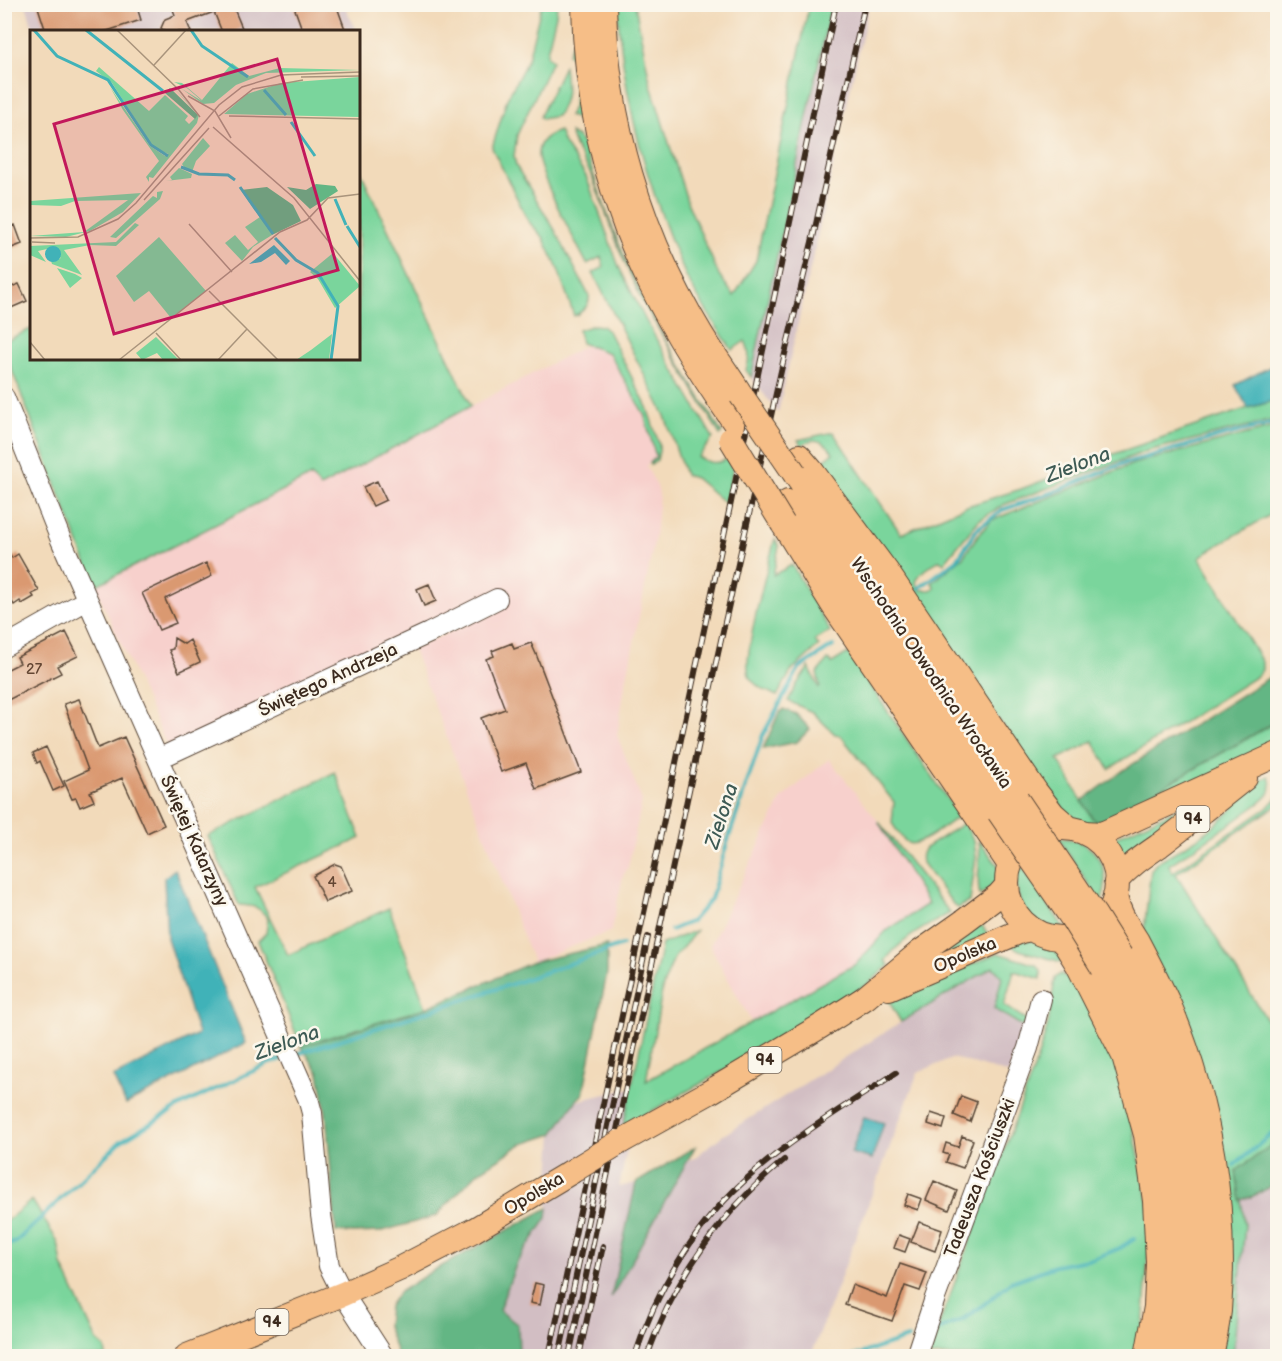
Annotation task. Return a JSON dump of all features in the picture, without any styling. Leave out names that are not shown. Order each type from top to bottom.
[{"type":"main road","points":[[584,4],[585,37],[592,95],[603,153],[617,203],[642,266],[679,337],[709,384],[722,420],[792,448],[797,465],[817,478],[887,572],[1053,814],[1101,845],[1112,861],[1117,908],[1138,943],[1169,1006],[1190,1061],[1207,1124],[1219,1198],[1218,1313],[1211,1356]]},
{"type":"main road","points":[[604,4],[607,51],[626,160],[659,252],[680,296],[701,334],[741,394],[741,427],[833,605],[1008,876],[1010,903],[1019,918],[1032,929],[1058,938],[1065,944],[1124,1056],[1146,1135],[1153,1176],[1158,1262],[1156,1307],[1147,1356]]},
{"type":"main road","name":"Wschodnia Obwodnica Wrocławia","points":[[797,465],[1008,806],[1072,918],[1143,997],[1163,1042],[1175,1075],[1189,1138],[1201,1231],[1199,1302],[1191,1356]]},
{"type":"main road","name":"Wschodnia Obwodnica Wrocławia","points":[[786,513],[1008,806]]},
{"type":"main road","name":"94","points":[[1008,876],[1015,854],[1033,836],[1050,829],[1102,834],[1274,756]]},
{"type":"main road","name":"94","points":[[1058,938],[1071,937],[1094,927],[1110,908],[1122,873],[1274,756]]},
{"type":"main road","name":"Opolska","points":[[187,1356],[343,1294],[399,1269],[474,1230],[865,998],[919,953],[999,895],[1008,876]]},
{"type":"main road","name":"Opolska","points":[[865,998],[1011,935],[1032,929]]},
{"type":"main road","name":"Wschodnia Obwodnica Wrocławia","points":[[1112,962],[1125,1009],[1151,1072],[1161,1109],[1174,1178],[1178,1222],[1178,1281],[1169,1356]]},
{"type":"street","name":"Świętej Katarzyny","points":[[4,397],[87,600],[308,1098],[312,1113],[328,1266],[343,1294],[383,1356]]},
{"type":"street","name":"Świętego Andrzeja","points":[[158,759],[419,638],[497,599]]},
{"type":"street","points":[[4,647],[87,600]]},
{"type":"street","name":"Tadeusza Kościuszki","points":[[916,1356],[935,1298],[1028,1048],[1041,999]]},
{"type":"shaded area","points":[[26,5],[344,5],[356,30],[34,30]]},
{"type":"shaded area","points":[[831,5],[869,5],[778,413],[751,377]]},
{"type":"shaded area","points":[[586,345],[609,353],[644,414],[656,457],[646,466],[659,494],[655,537],[617,735],[642,801],[611,931],[533,962],[413,649],[500,609],[494,593],[168,748],[95,586],[312,476],[320,487]]},
{"type":"shaded area","points":[[829,759],[878,821],[929,904],[886,931],[856,964],[752,1023],[710,946],[782,798]]},
{"type":"shaded area","points":[[993,967],[1002,977],[994,1009],[1024,1027],[1009,1074],[954,1058],[918,1072],[811,1356],[519,1356],[518,1325],[499,1310],[517,1262],[547,1218],[553,1134],[576,1101],[640,1086],[619,1187],[636,1183],[694,1158],[722,1136],[901,1022]]},
{"type":"shaded area","points":[[1277,1141],[1277,1356],[1233,1356],[1245,1224],[1240,1200]]},
{"type":"green space","points":[[540,5],[557,5],[547,52],[547,56],[552,61],[517,135],[514,156],[516,166],[555,230],[589,296],[585,308],[574,316],[558,269],[543,237],[529,222],[492,148],[507,99],[528,59]]},
{"type":"green space","points":[[617,5],[635,5],[650,82],[688,204],[719,275],[734,296],[756,261],[809,5],[831,5],[751,377],[746,370],[749,355],[745,341],[732,350],[704,307],[688,280],[655,198],[639,143],[627,88]]},
{"type":"green space","points":[[575,42],[585,121],[569,116],[574,102],[575,87],[572,58],[568,54],[572,43]]},
{"type":"green space","points":[[564,66],[566,92],[563,103],[557,116],[542,119],[541,114]]},
{"type":"green space","points":[[559,131],[564,144],[586,176],[619,267],[646,321],[713,438],[698,457],[712,463],[727,459],[733,469],[725,503],[695,478],[685,475],[665,416],[593,273],[604,267],[601,257],[587,264],[550,191],[543,175],[538,153],[545,139]]},
{"type":"green space","points":[[570,133],[577,137],[584,146],[615,234],[643,298],[722,433],[720,435],[642,301],[621,254],[592,176]]},
{"type":"green space","points":[[360,170],[471,406],[320,487],[311,476],[95,586],[5,352],[5,341],[30,329],[30,360],[360,360]]},
{"type":"green space","points":[[594,325],[602,326],[608,331],[647,407],[659,444],[657,460],[651,465],[650,463],[656,457],[644,414],[609,353],[581,343],[578,330]]},
{"type":"green space","points":[[1277,400],[1277,419],[1147,451],[1003,505],[979,520],[944,563],[940,560],[932,564],[917,579],[916,583],[921,590],[935,588],[932,583],[963,557],[992,520],[1133,464],[1277,426],[1277,511],[1206,552],[1200,558],[1262,662],[1262,670],[1257,676],[1109,769],[1093,741],[1058,759],[1092,818],[1196,768],[1277,721],[1277,741],[1235,765],[1097,827],[1070,819],[816,466],[833,453],[830,449],[819,441],[806,442],[802,445],[798,440],[833,432],[901,534],[964,507],[1248,408]]},
{"type":"green space","points":[[775,539],[779,546],[773,575],[792,565],[830,631],[815,641],[819,646],[792,670],[777,696],[754,683],[749,675],[748,665],[757,609]]},
{"type":"green space","points":[[848,653],[959,816],[919,842],[908,843],[899,834],[892,823],[894,802],[841,736],[835,734],[812,712],[788,701],[809,667],[819,688],[817,673],[828,660],[832,663]]},
{"type":"green space","points":[[1273,675],[1277,681],[1277,721],[1100,823],[1092,818],[1082,801],[1125,769]]},
{"type":"green space","points":[[783,709],[796,714],[810,729],[797,742],[763,749],[779,713]]},
{"type":"green space","points":[[335,772],[361,838],[255,887],[288,955],[389,908],[426,1008],[301,1046],[258,941],[266,933],[268,919],[256,907],[239,905],[208,836]]},
{"type":"green space","points":[[1268,776],[1271,787],[1264,799],[1169,865],[1172,873],[1267,808],[1277,797],[1277,805],[1176,874],[1277,1036],[1277,1141],[1236,1171],[1245,1224],[1233,1356],[1217,1356],[1144,931],[1151,870],[1157,862],[1208,831],[1226,816],[1241,795]]},
{"type":"green space","points":[[1216,791],[1121,861],[1109,840]]},
{"type":"green space","points":[[878,821],[950,913],[898,946],[885,961],[889,965],[868,984],[750,1056],[623,1127],[662,944],[697,930],[674,958],[663,986],[646,1081],[856,964],[886,931],[928,904]]},
{"type":"green space","points":[[964,823],[974,841],[976,857],[970,901],[958,908],[922,863],[921,857],[925,848]]},
{"type":"green space","points":[[1058,838],[1082,844],[1098,858],[1105,878],[1101,903]]},
{"type":"green space","points":[[979,840],[999,867],[995,885],[980,895],[978,883]]},
{"type":"green space","points":[[1020,863],[1064,928],[1040,924],[1024,909],[1017,887]]},
{"type":"green space","points":[[978,920],[990,937],[906,976]]},
{"type":"green space","points":[[1022,940],[1046,944],[1064,960],[1061,962],[1019,950],[1010,944]]},
{"type":"green space","points":[[607,945],[607,973],[583,1094],[553,1134],[520,1145],[477,1173],[436,1216],[379,1232],[336,1232],[326,1113],[319,1073],[301,1046],[426,1008],[533,962]]},
{"type":"green space","points":[[998,953],[1036,965],[1041,970],[1041,979],[1014,971],[1004,1005],[1028,1021],[1024,1027],[994,1009],[1002,977],[993,967],[901,1022],[888,1000]]},
{"type":"green space","points":[[1075,973],[1120,1066],[1151,1213],[1141,1356],[928,1356],[1033,1072],[1048,1025],[1055,978],[1061,974],[1066,977]]},
{"type":"green space","points":[[1277,1141],[1277,1180],[1260,1193],[1240,1200],[1236,1171]]},
{"type":"green space","points":[[695,1147],[611,1298],[636,1183]]},
{"type":"green space","points":[[32,1200],[58,1242],[62,1265],[97,1341],[105,1348],[106,1356],[5,1356],[5,1222]]},
{"type":"green space","points":[[548,1208],[547,1218],[517,1262],[499,1310],[518,1325],[519,1356],[398,1356],[387,1326],[389,1306],[398,1293],[429,1273]]},
{"type":"water","points":[[1277,363],[1277,400],[1248,408],[1235,385]]},
{"type":"water","points":[[175,869],[246,1043],[126,1104],[113,1077],[198,1034],[167,938],[164,878]]},
{"type":"water","points":[[864,1117],[884,1123],[872,1159],[851,1153]]},
{"type":"building","points":[[37,4],[99,4],[100,9],[113,4],[136,4],[141,20],[110,30],[45,30]]},
{"type":"building","points":[[171,4],[232,4],[242,28],[221,30],[214,12],[187,22],[190,30],[163,30],[161,28],[165,19],[175,15]]},
{"type":"building","points":[[293,4],[336,4],[345,30],[302,30]]},
{"type":"building","points":[[15,225],[22,244],[4,251],[4,230]]},
{"type":"building","points":[[19,284],[27,301],[11,308],[4,290]]},
{"type":"building","points":[[377,481],[386,500],[373,506],[363,487]]},
{"type":"building","points":[[4,544],[12,558],[18,554],[39,591],[32,594],[34,597],[22,604],[20,601],[14,605],[4,589]]},
{"type":"building","points":[[206,563],[212,576],[165,599],[176,623],[159,630],[142,593]]},
{"type":"building","points":[[429,584],[436,601],[424,606],[417,589]]},
{"type":"building","points":[[66,632],[78,656],[57,666],[61,673],[4,702],[4,671],[20,663],[17,657]]},
{"type":"building","points":[[174,638],[184,644],[190,640],[200,662],[179,672],[169,650],[173,649]]},
{"type":"building","points":[[512,643],[514,649],[531,643],[581,772],[536,789],[526,763],[501,772],[481,718],[505,709],[486,659],[494,656],[492,651]]},
{"type":"building","points":[[79,699],[98,748],[124,737],[164,825],[147,833],[122,778],[90,792],[94,801],[80,807],[76,798],[72,799],[64,781],[88,770],[64,704]]},
{"type":"building","points":[[46,747],[64,786],[53,791],[40,761],[37,763],[33,753]]},
{"type":"building","points":[[335,864],[341,866],[352,891],[325,902],[313,876]]},
{"type":"building","points":[[961,1096],[977,1102],[970,1122],[954,1115]]},
{"type":"building","points":[[931,1113],[946,1118],[943,1129],[928,1124]]},
{"type":"building","points":[[962,1136],[973,1140],[963,1168],[946,1162],[949,1155],[943,1153],[946,1143],[958,1147]]},
{"type":"building","points":[[934,1181],[957,1191],[949,1210],[926,1200]]},
{"type":"building","points":[[908,1194],[922,1199],[918,1210],[904,1205]]},
{"type":"building","points":[[919,1222],[942,1230],[935,1251],[911,1242]]},
{"type":"building","points":[[899,1235],[910,1239],[905,1252],[894,1248]]},
{"type":"building","points":[[900,1264],[927,1273],[920,1291],[905,1286],[892,1321],[845,1305],[852,1285],[887,1298]]},
{"type":"building","points":[[535,1283],[544,1285],[540,1305],[530,1303]]},
{"type":"waterway","name":"Zielona","points":[[919,588],[957,560],[977,529],[1002,510],[1122,464],[1278,422]]},
{"type":"waterway","name":"Zielona","points":[[671,930],[692,921],[711,899],[763,735],[799,668],[833,646]]},
{"type":"waterway","name":"Zielona","points":[[294,1055],[521,981],[622,945]]},
{"type":"waterway","name":"Zielona","points":[[4,1246],[16,1242],[121,1141],[182,1105],[284,1058]]},
{"type":"waterway","points":[[1234,1165],[1278,1129]]},
{"type":"waterway","points":[[936,1331],[962,1320],[1011,1282],[1055,1266],[1093,1259],[1120,1248],[1134,1239]]},
{"type":"waterway","points":[[854,1356],[908,1338]]},
{"type":"railway","points":[[549,1356],[836,4]]},
{"type":"railway","points":[[569,1356],[717,658],[865,4]]},
{"type":"railway","points":[[559,1356],[648,937]]},
{"type":"railway","points":[[635,1356],[643,1332],[665,1285],[692,1241],[725,1200],[779,1152],[817,1124],[896,1073]]},
{"type":"railway","points":[[647,1356],[671,1300],[702,1249],[740,1202],[784,1160]]},
{"type":"railway","points":[[579,1356],[603,1246]]}]
